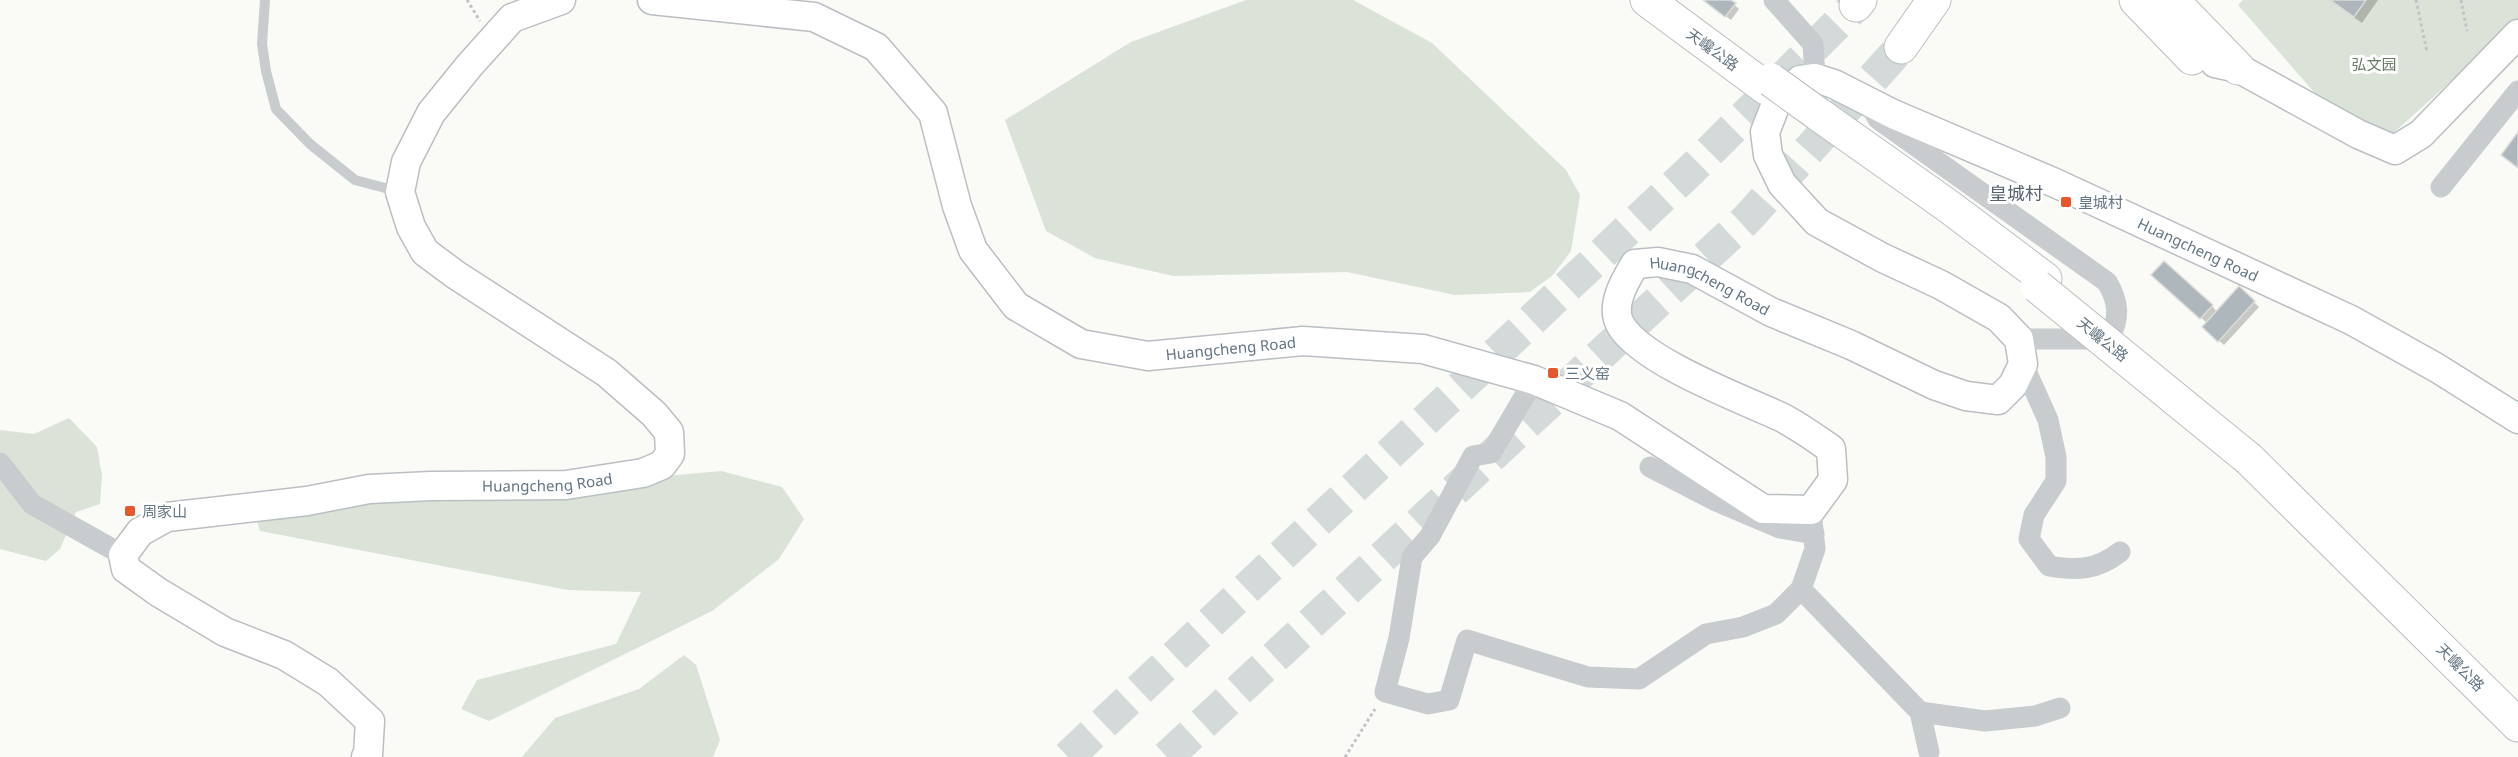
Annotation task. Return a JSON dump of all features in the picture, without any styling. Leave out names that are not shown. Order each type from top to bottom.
[{"type":"main road","name":"天巉公路","points":[[1647,0],[1768,84],[2150,363],[2252,455],[2518,705]]},
{"type":"main road","name":"天巉公路","points":[[1664,0],[1768,84]]},
{"type":"main road","points":[[1901,47],[1934,0]]},
{"type":"main road","points":[[2136,0],[2192,58]]},
{"type":"main road","points":[[2172,0],[2238,68]]},
{"type":"main road","name":"天巉公路","points":[[2252,455],[2518,725]]},
{"type":"street","name":"Huangcheng Road","points":[[123,555],[140,532],[167,517],[307,501],[369,489],[566,485],[643,473],[662,465],[670,454],[669,432],[654,414],[607,373],[456,275],[425,252],[411,227],[400,192],[406,162],[431,113],[469,66],[512,18],[561,0]]},
{"type":"street","name":"Huangcheng Road","points":[[652,0],[814,17],[876,47],[933,113],[957,206],[973,250],[1016,306],[1081,344],[1148,356],[1303,341],[1423,349],[1534,380],[1620,416],[1763,509],[1813,522],[1833,480],[1831,449],[1784,418],[1668,364],[1643,348],[1621,325],[1616,312],[1623,286],[1635,264],[1658,262],[1692,269],[1771,312],[1851,345],[1934,385],[1966,396],[1998,400],[2013,385],[2021,351]]},
{"type":"street","points":[[1774,0],[1813,44],[1815,78],[1800,80],[1778,99],[1765,132],[1768,155],[1782,184],[1817,222],[1883,258],[1941,285],[1999,318],[2021,351],[2048,420],[2056,457],[2056,481],[2034,515],[2029,539],[2049,566],[2076,570],[2110,561],[2120,552]]},
{"type":"street","points":[[2192,58],[2238,68],[2358,134],[2395,150],[2421,134],[2518,34]]},
{"type":"street","name":"Huangcheng Road","points":[[1815,78],[1834,84],[1868,102],[2055,183],[2351,320],[2437,368],[2518,419]]},
{"type":"street","points":[[2441,187],[2518,91]]},
{"type":"street","points":[[1868,102],[1878,119],[2107,282],[2115,295],[2118,310],[2116,326],[2109,339],[2021,351]]},
{"type":"street","points":[[1534,380],[1491,453],[1473,456],[1430,536],[1412,557],[1399,638],[1385,692],[1428,704],[1449,700],[1467,640],[1588,677],[1639,679],[1706,634],[1743,627],[1776,614],[1801,589],[1815,549],[1813,522],[1780,528],[1714,500],[1650,467]]},
{"type":"street","points":[[0,463],[32,504],[123,555],[126,569],[158,592],[225,632],[284,655],[328,682],[370,721],[366,757]]},
{"type":"street","points":[[1801,589],[1920,712],[1929,752]]},
{"type":"street","points":[[1920,712],[1985,721],[2035,716],[2060,708]]},
{"type":"lane","points":[[265,0],[262,44],[276,109],[310,144],[356,180],[400,192]]},
{"type":"path","points":[[2416,0],[2427,52]]},
{"type":"path","points":[[2461,0],[2467,31]]},
{"type":"path","points":[[1345,757],[1385,692]]},
{"type":"green space","points":[[1246,0],[1353,0],[1432,43],[1566,170],[1580,195],[1571,251],[1553,275],[1530,292],[1455,295],[1347,272],[1173,276],[1095,258],[1046,231],[1005,120],[1131,42]]},
{"type":"green space","name":"弘文园","points":[[2243,0],[2518,0],[2518,21],[2369,155],[2238,5]]},
{"type":"green space","points":[[69,418],[97,447],[102,476],[100,504],[76,512],[60,549],[46,561],[0,549],[0,430],[34,434]]},
{"type":"green space","points":[[721,471],[782,487],[804,519],[779,559],[712,611],[489,721],[461,709],[477,680],[616,644],[641,592],[568,590],[260,531],[255,514]]},
{"type":"green space","points":[[684,655],[696,665],[720,740],[713,757],[522,757],[555,718],[639,689]]},
{"type":"building","points":[[1703,0],[1731,0],[1736,3],[1725,17]]},
{"type":"building","points":[[2330,0],[2366,0],[2354,17]]},
{"type":"building","points":[[2518,132],[2518,168],[2501,155]]},
{"type":"building","points":[[2164,261],[2213,305],[2200,319],[2151,275]]},
{"type":"building","points":[[2239,286],[2255,301],[2218,342],[2202,327]]},
{"type":"tunnel","points":[[1068,757],[1690,171],[1856,5]]},
{"type":"tunnel","points":[[1167,757],[1747,219],[1901,47]]},
{"type":"place","name":"皇城村","points":[[2066,202]]},
{"type":"place","name":"三义窑","points":[[1553,373]]},
{"type":"place","name":"周家山","points":[[130,511]]},
{"type":"district","name":"皇城村","points":[[2016,193]]}]
